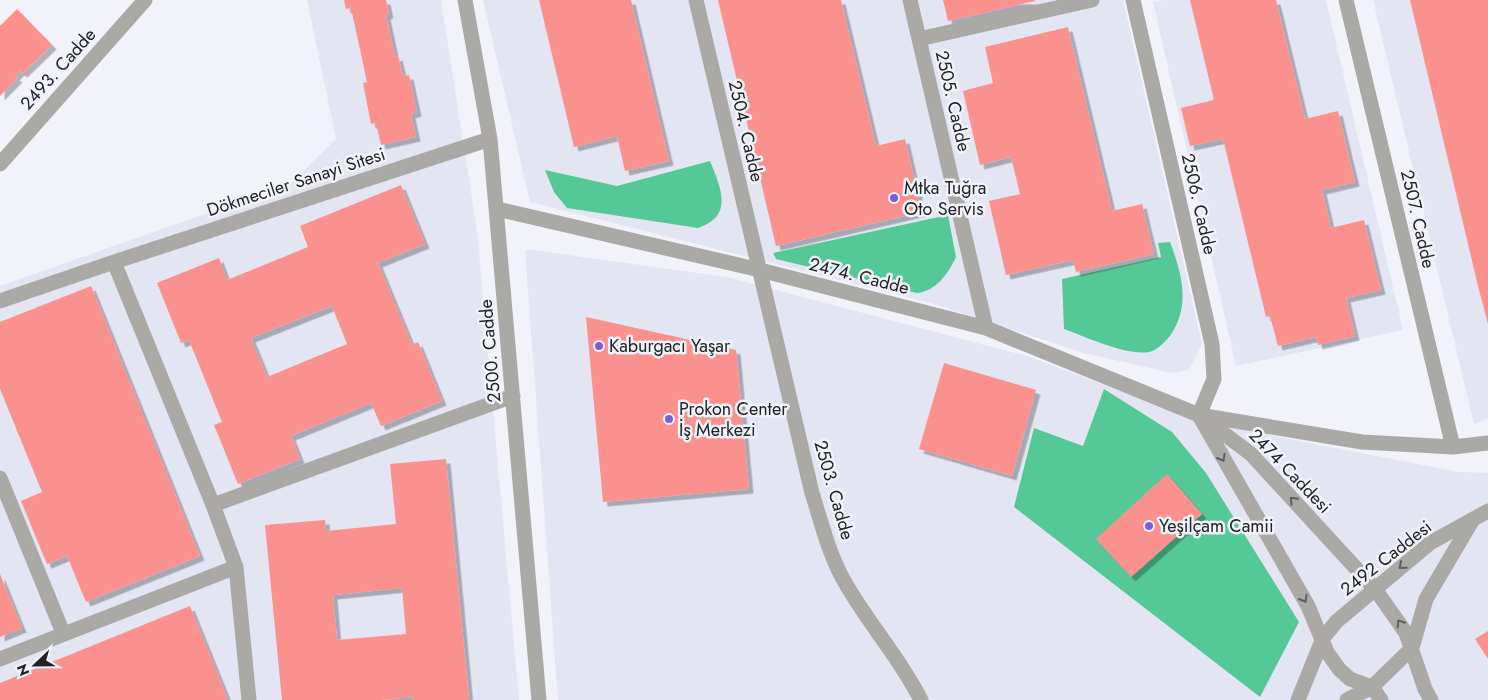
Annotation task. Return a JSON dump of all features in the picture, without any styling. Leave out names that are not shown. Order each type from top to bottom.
[{"type":"street","name":"2493. Cadde","points":[[0,164],[145,0]]},
{"type":"street","name":"2500. Cadde","points":[[465,0],[490,139],[539,700]]},
{"type":"street","name":"2504. Cadde","points":[[696,0],[760,270]]},
{"type":"street","name":"2505. Cadde","points":[[910,0],[986,328]]},
{"type":"street","points":[[919,39],[1092,0]]},
{"type":"street","name":"2506. Cadde","points":[[1133,0],[1212,344],[1214,379],[1199,415]]},
{"type":"street","name":"2507. Cadde","points":[[1346,0],[1453,447]]},
{"type":"street","name":"Dökmeciler Sanayi Sitesi","points":[[0,301],[490,139]]},
{"type":"street","name":"2474. Cadde","points":[[497,210],[760,270],[986,328],[1199,415]]},
{"type":"street","points":[[114,262],[214,505],[236,567],[249,700]]},
{"type":"street","name":"2503. Cadde","points":[[760,270],[812,493],[826,537],[842,576],[910,678],[921,700]]},
{"type":"street","points":[[214,505],[513,396]]},
{"type":"street","points":[[1199,415],[1362,442],[1453,447],[1488,443]]},
{"type":"street","points":[[1199,415],[1308,606],[1326,652],[1339,669],[1357,682],[1372,686],[1381,700]]},
{"type":"street","name":"2474 Caddesi","points":[[1199,415],[1251,454],[1375,589],[1398,619],[1412,648],[1419,674],[1431,700]]},
{"type":"street","points":[[0,478],[63,633]]},
{"type":"street","points":[[1472,521],[1488,511]]},
{"type":"street","name":"2492 Caddesi","points":[[1298,700],[1322,638],[1337,621],[1430,543],[1472,521]]},
{"type":"street","name":"2492 Caddesi","points":[[1412,648],[1426,599],[1472,521]]},
{"type":"street","points":[[0,659],[236,567]]},
{"type":"street","points":[[1347,700],[1372,686],[1412,648]]},
{"type":"shaded area","points":[[307,0],[441,0],[477,231],[519,700],[0,700],[0,286],[290,184],[336,139]]},
{"type":"shaded area","points":[[483,0],[1123,0],[1202,344],[1189,370],[1172,373],[1084,353],[934,304],[530,202]]},
{"type":"shaded area","points":[[1164,0],[1326,0],[1403,330],[1236,366],[1153,2]]},
{"type":"shaded area","points":[[1373,0],[1488,0],[1488,418],[1474,424]]},
{"type":"shaded area","points":[[525,249],[727,277],[1027,356],[1207,423],[1459,472],[1488,473],[1488,700],[558,700]]},
{"type":"green space","points":[[710,161],[721,191],[721,209],[717,216],[709,223],[698,228],[567,208],[554,192],[545,170],[617,186]]},
{"type":"green space","points":[[948,215],[956,257],[941,281],[924,292],[917,293],[776,259],[773,253]]},
{"type":"green space","points":[[1170,242],[1181,278],[1181,313],[1177,325],[1170,336],[1160,346],[1149,352],[1118,349],[1064,329],[1062,279],[1161,257],[1158,243]]},
{"type":"green space","points":[[1104,389],[1172,432],[1206,473],[1299,622],[1260,697],[1014,507],[1034,428],[1083,446]]},
{"type":"building","points":[[344,0],[386,0],[389,14],[386,15],[395,57],[398,56],[403,76],[409,75],[417,112],[411,114],[416,137],[381,145],[376,123],[371,124],[363,83],[367,82],[351,8],[346,9]]},
{"type":"building","points":[[539,0],[631,0],[669,161],[625,171],[617,136],[574,147]]},
{"type":"building","points":[[718,0],[841,0],[876,146],[905,139],[922,212],[776,246]]},
{"type":"building","points":[[943,0],[1035,0],[1035,1],[948,21]]},
{"type":"building","points":[[1190,0],[1276,0],[1305,119],[1338,111],[1355,182],[1322,190],[1331,228],[1364,220],[1381,290],[1346,298],[1355,336],[1318,345],[1316,337],[1278,346],[1270,316],[1266,317],[1223,139],[1190,146],[1181,108],[1214,100]]},
{"type":"building","points":[[1410,0],[1488,0],[1488,324],[1478,286]]},
{"type":"building","points":[[17,9],[52,45],[23,73],[20,71],[15,76],[18,78],[0,96],[0,26]]},
{"type":"building","points":[[1068,27],[1112,211],[1142,204],[1154,254],[1076,272],[1073,260],[1006,275],[989,201],[1020,194],[1011,157],[980,165],[963,91],[993,83],[985,47]]},
{"type":"building","points":[[401,185],[425,244],[378,263],[412,345],[418,342],[442,401],[381,426],[371,403],[291,436],[300,459],[238,484],[214,425],[222,422],[189,340],[181,343],[157,283],[219,258],[227,280],[308,247],[300,226]],"holes":[[[332,306],[347,344],[267,377],[251,338]]]},
{"type":"building","points":[[91,286],[200,556],[86,602],[67,556],[47,564],[21,501],[42,492],[0,389],[0,322]]},
{"type":"building","name":"Prokon Center İş Merkezi","points":[[586,317],[736,350],[749,489],[603,502]]},
{"type":"building","points":[[944,363],[1036,390],[1012,476],[919,449]]},
{"type":"building","points":[[446,459],[469,700],[413,700],[412,697],[381,700],[282,700],[265,525],[325,520],[326,531],[396,524],[390,464]],"holes":[[[402,588],[406,634],[337,640],[333,595]]]},
{"type":"building","name":"Yeşilçam Camii","points":[[1167,474],[1202,514],[1131,577],[1096,539]]},
{"type":"building","points":[[0,574],[22,628],[0,637]]},
{"type":"building","points":[[190,606],[228,700],[0,700],[0,683]]},
{"type":"building","points":[[1488,631],[1488,659],[1475,639]]},
{"type":"place","name":"Mtka Tuğra Oto Servis","points":[[894,198]]},
{"type":"place","name":"Kaburgacı Yaşar","points":[[599,346]]},
{"type":"place","name":"Prokon Center İş Merkezi","points":[[669,419]]},
{"type":"place","name":"Yeşilçam Camii","points":[[1149,526]]}]
